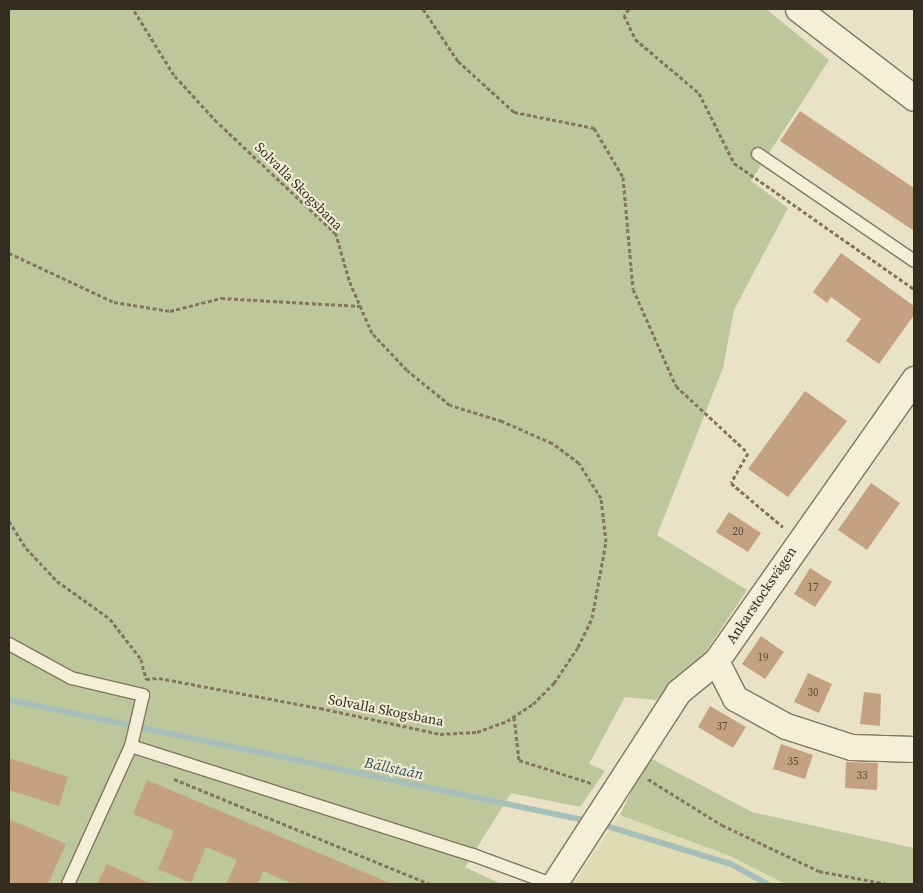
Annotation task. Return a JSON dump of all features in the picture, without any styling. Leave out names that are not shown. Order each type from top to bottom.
[{"type":"street","points":[[798,9],[914,98]]},
{"type":"street","name":"Ankarstocksvägen","points":[[553,884],[580,848],[629,767],[678,692],[716,660],[914,379]]},
{"type":"street","points":[[716,660],[735,698],[786,726],[851,747],[882,751],[914,749]]},
{"type":"lane","points":[[758,154],[914,261]]},
{"type":"lane","points":[[9,644],[71,678],[143,695],[131,746],[68,884]]},
{"type":"lane","points":[[131,746],[473,855],[553,884]]},
{"type":"path","name":"Solvalla Skogsbana","points":[[9,521],[26,548],[57,581],[110,619],[141,659],[146,679],[158,678],[320,708],[440,734],[478,732],[514,717],[533,704],[554,682],[578,647],[592,618],[606,542],[600,498],[579,463],[552,443],[502,421],[450,405],[407,370],[372,333],[336,234],[217,122],[174,76],[133,9]]},
{"type":"path","points":[[423,9],[458,61],[514,112],[594,128],[623,177],[633,289],[676,386],[748,453],[731,483],[799,540]]},
{"type":"path","points":[[9,253],[114,302],[170,311],[221,298],[361,306]]},
{"type":"path","points":[[514,717],[519,760],[611,799]]},
{"type":"path","points":[[629,767],[722,826],[819,871],[888,884]]},
{"type":"path","points":[[171,778],[430,884]]},
{"type":"shaded area","points":[[620,815],[730,856],[786,884],[573,884]]},
{"type":"green space","points":[[9,9],[766,9],[829,60],[751,181],[788,208],[734,310],[723,368],[657,535],[747,590],[706,651],[656,700],[625,697],[589,764],[605,771],[580,807],[511,793],[465,867],[501,884],[9,884]]},
{"type":"green space","points":[[648,757],[752,812],[914,848],[914,884],[786,884],[730,856],[620,815]]},
{"type":"building","points":[[800,111],[914,188],[914,231],[780,141]]},
{"type":"building","points":[[841,253],[914,306],[914,315],[879,364],[846,341],[861,319],[831,297],[827,303],[813,292]]},
{"type":"building","points":[[805,391],[847,421],[788,497],[748,469]]},
{"type":"building","points":[[871,483],[900,503],[867,550],[838,530]]},
{"type":"building","points":[[729,512],[761,533],[748,552],[716,532]]},
{"type":"building","points":[[810,568],[832,582],[815,607],[794,594]]},
{"type":"building","points":[[761,636],[784,652],[765,679],[742,664]]},
{"type":"building","points":[[808,673],[832,684],[819,713],[794,702]]},
{"type":"building","points":[[864,692],[881,694],[880,726],[860,724]]},
{"type":"building","points":[[710,706],[746,727],[733,748],[698,727]]},
{"type":"building","points":[[781,744],[813,755],[805,779],[773,769]]},
{"type":"building","points":[[9,758],[68,777],[59,806],[9,790]]},
{"type":"building","points":[[846,762],[878,763],[877,790],[845,788]]},
{"type":"building","points":[[147,780],[392,884],[293,884],[263,871],[258,884],[226,884],[237,860],[206,847],[191,883],[158,869],[174,831],[133,814]]},
{"type":"building","points":[[9,819],[66,844],[48,884],[9,884]]},
{"type":"building","points":[[107,864],[152,884],[97,884]]},
{"type":"waterway","name":"Bällstaån","points":[[9,700],[588,821]]},
{"type":"waterway","name":"Bällstaån","points":[[600,824],[731,864],[767,884]]}]
